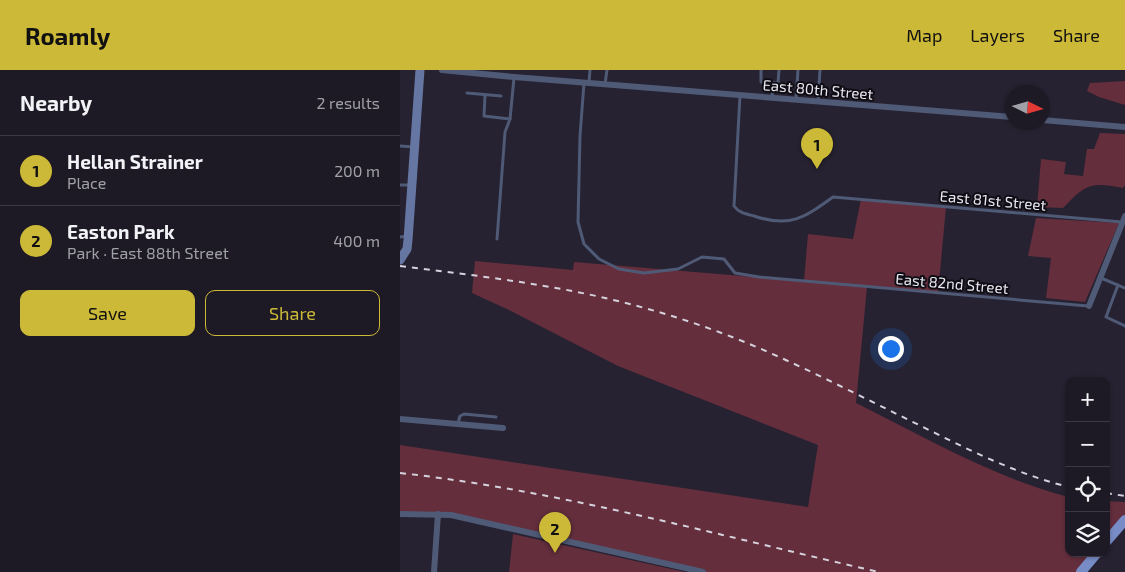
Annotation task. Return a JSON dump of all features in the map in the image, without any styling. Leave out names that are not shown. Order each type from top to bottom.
[{"type":"main road","points":[[1110,537],[1125,520]]},
{"type":"main road","points":[[1081,572],[1094,557]]},
{"type":"street","points":[[400,260],[407,249],[404,236],[412,185],[420,70]]},
{"type":"street","name":"East 80th Street","points":[[442,70],[1005,117]]},
{"type":"street","points":[[1050,121],[1125,127]]},
{"type":"street","points":[[1089,306],[1124,219]]},
{"type":"street","points":[[400,419],[503,428]]},
{"type":"street","points":[[400,514],[451,515],[700,572]]},
{"type":"street","points":[[434,572],[438,514]]},
{"type":"lane","name":"East 82nd Street","points":[[590,70],[586,83],[578,222],[584,244],[599,259],[619,269],[644,273],[678,269],[702,258],[724,259],[735,273],[814,283],[1089,306]]},
{"type":"lane","points":[[605,85],[607,70]]},
{"type":"lane","points":[[761,70],[761,82],[774,83],[778,83],[778,70]]},
{"type":"lane","points":[[796,99],[798,70]]},
{"type":"lane","points":[[818,101],[820,70]]},
{"type":"lane","points":[[498,239],[505,132],[510,119],[514,77]]},
{"type":"lane","points":[[772,97],[774,83]]},
{"type":"lane","points":[[467,93],[501,96]]},
{"type":"lane","points":[[485,95],[484,116],[510,119]]},
{"type":"lane","name":"East 81st Street","points":[[740,95],[734,206],[738,212],[763,219],[796,220],[811,213],[833,197],[1124,219]]},
{"type":"lane","points":[[400,146],[414,147]]},
{"type":"lane","points":[[400,185],[412,185]]},
{"type":"lane","points":[[1100,278],[1125,288]]},
{"type":"lane","points":[[1118,285],[1106,317],[1125,326]]},
{"type":"lane","points":[[458,424],[460,416],[464,414],[496,417]]},
{"type":"shaded area","points":[[1125,81],[1125,105],[1087,91],[1090,83]]},
{"type":"shaded area","points":[[1100,133],[1125,134],[1125,185],[1123,188],[1095,185],[1077,194],[1063,208],[1037,207],[1041,159],[1066,162],[1064,174],[1083,176],[1087,149],[1094,149]]},
{"type":"shaded area","points":[[861,199],[946,207],[938,293],[867,287],[856,403],[987,468],[1041,489],[1065,496],[1065,557],[1094,557],[1081,572],[703,572],[451,515],[400,514],[400,445],[808,507],[818,445],[618,366],[472,293],[475,261],[573,270],[574,262],[804,281],[808,234],[853,239]]},
{"type":"shaded area","points":[[1036,218],[1119,223],[1085,302],[1046,298],[1051,258],[1028,256]]},
{"type":"shaded area","points":[[1110,501],[1125,502],[1125,520],[1110,537]]},
{"type":"shaded area","points":[[513,534],[685,572],[509,572]]},
{"type":"railway","points":[[400,266],[566,290],[623,302],[706,327],[779,357],[992,460],[1049,482],[1065,486]]},
{"type":"railway","points":[[400,473],[461,481],[581,503],[879,572]]},
{"type":"railway","points":[[1110,494],[1125,496]]},
{"type":"place","name":"Hellan Strainer","points":[[817,169]]},
{"type":"place","name":"Easton Park","points":[[555,553]]}]
